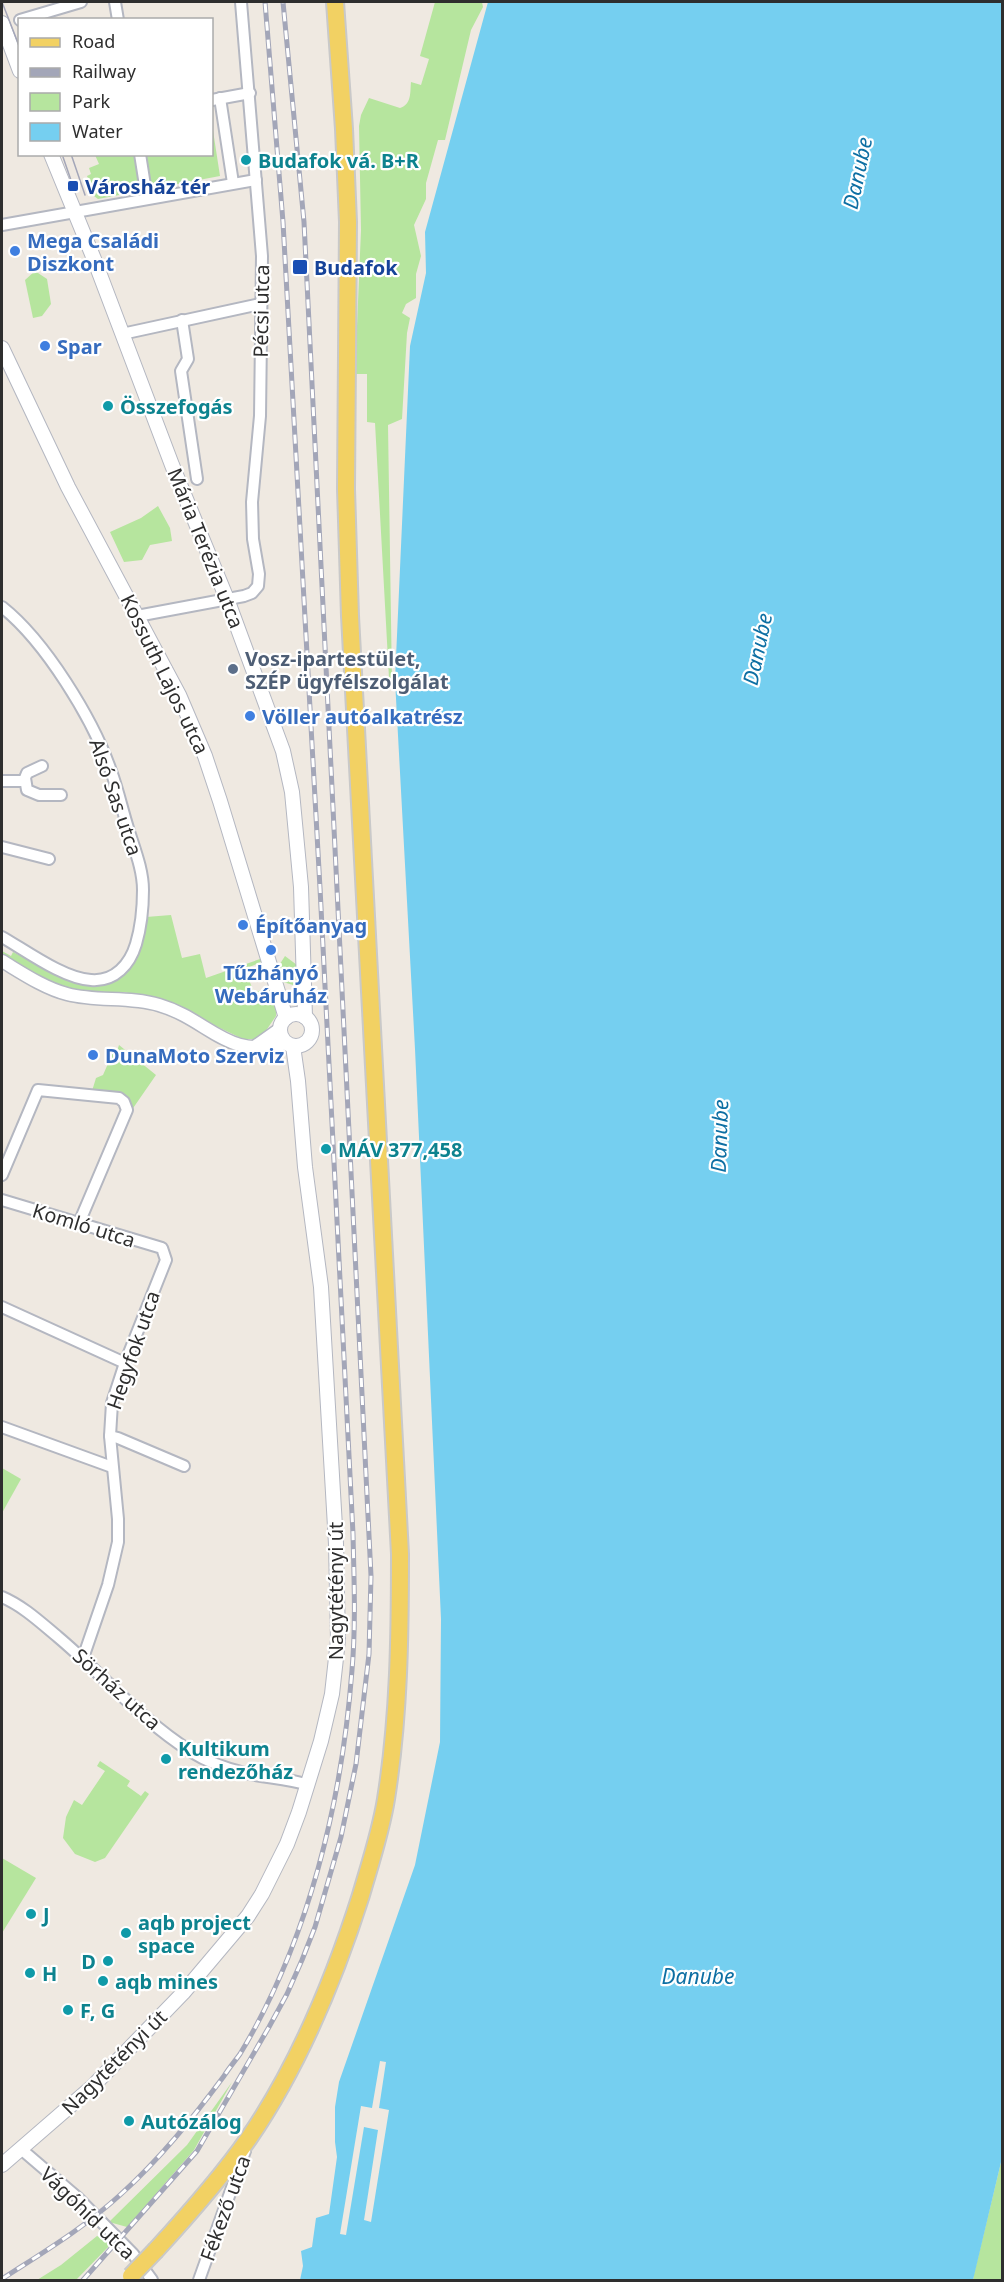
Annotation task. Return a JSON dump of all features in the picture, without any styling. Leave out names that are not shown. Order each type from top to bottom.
[{"type":"main road","points":[[129,2278],[220,2177],[250,2136],[298,2051],[323,2000],[343,1952],[361,1895],[386,1800],[400,1659],[400,1554],[350,616],[346,489],[348,222],[335,2]]},
{"type":"main road","points":[[2,23],[18,66]]},
{"type":"main road","name":"Mária Terézia utca","points":[[52,156],[276,727],[288,771],[295,815],[301,887],[306,1017]]},
{"type":"main road","name":"Kossuth Lajos utca","points":[[2,348],[68,487],[179,695],[205,756],[286,1021]]},
{"type":"main road","name":"Mária Terézia utca","points":[[286,1021],[305,978]]},
{"type":"main road","points":[[306,1017],[312,1029],[307,1042],[303,1045],[290,1045],[283,1039],[286,1021],[306,1017]]},
{"type":"main road","name":"Nagytétényi út","points":[[298,1081],[307,1042]]},
{"type":"main road","name":"Nagytétényi út","points":[[2,2165],[92,2087],[183,1993],[248,1916],[287,1844],[308,1785],[332,1694],[338,1640],[338,1594],[322,1309],[303,1156],[298,1081],[290,1045]]},
{"type":"street","points":[[27,18],[81,2]]},
{"type":"street","points":[[115,2],[118,18]]},
{"type":"street","name":"Pécsi utca","points":[[137,616],[252,593],[258,586],[252,502],[260,416],[262,256],[241,2]]},
{"type":"street","points":[[2,23],[18,20]]},
{"type":"street","points":[[233,183],[216,99],[250,93]]},
{"type":"street","points":[[140,156],[147,198]]},
{"type":"street","points":[[2,225],[256,180]]},
{"type":"street","points":[[122,334],[260,304]]},
{"type":"street","points":[[182,320],[188,359],[181,371],[197,479]]},
{"type":"street","name":"Alsó Sas utca","points":[[2,607],[33,636],[76,701],[95,735],[111,770],[141,870],[143,889],[139,930],[133,954],[128,963],[116,974],[93,981],[82,979],[62,971],[2,937]]},
{"type":"street","points":[[42,766],[27,773],[25,781],[27,789],[39,795],[61,795]]},
{"type":"street","points":[[2,781],[25,781]]},
{"type":"street","points":[[2,847],[49,859]]},
{"type":"street","points":[[2,961],[34,980],[68,994],[148,1002],[162,1006],[197,1022],[232,1043],[253,1048],[290,1045]]},
{"type":"street","points":[[253,1048],[286,1021]]},
{"type":"street","points":[[2,1175],[38,1090],[119,1098],[124,1102],[127,1110],[79,1223]]},
{"type":"street","name":"Komló utca","points":[[2,1200],[162,1248],[165,1253]]},
{"type":"street","name":"Hegyfok utca","points":[[83,1659],[108,1585],[118,1542],[110,1436],[112,1403],[125,1363],[166,1260],[165,1253]]},
{"type":"street","points":[[2,1307],[125,1363]]},
{"type":"street","points":[[2,1427],[112,1467]]},
{"type":"street","points":[[110,1436],[184,1466]]},
{"type":"street","name":"Sörház utca","points":[[2,1597],[37,1619],[156,1727],[191,1752],[245,1773],[292,1780],[308,1785]]},
{"type":"street","name":"Fékező utca","points":[[199,2280],[250,2136]]},
{"type":"street","name":"Vágóhíd utca","points":[[21,2149],[77,2197],[133,2254],[152,2280]]},
{"type":"green space","points":[[435,2],[482,2],[483,7],[471,30],[445,140],[438,140],[426,183],[426,199],[414,225],[421,256],[416,274],[416,298],[406,304],[402,313],[410,318],[407,333],[402,419],[388,425],[392,684],[389,678],[375,423],[367,422],[367,374],[355,374],[361,230],[359,126],[361,115],[369,98],[400,108],[407,104],[411,82],[421,85],[429,59],[420,56]]},
{"type":"green space","points":[[213,130],[220,176],[98,199],[94,196],[87,176],[91,174],[89,168],[99,164],[95,156],[213,156]]},
{"type":"green space","points":[[35,271],[47,279],[51,304],[42,316],[33,318],[25,280]]},
{"type":"green space","points":[[158,506],[170,528],[172,541],[150,545],[142,560],[124,562],[110,532],[141,518]]},
{"type":"green space","points":[[171,915],[182,958],[200,954],[206,978],[260,959],[261,962],[245,969],[254,993],[269,987],[276,1006],[276,1016],[263,1035],[255,1039],[243,1039],[163,1001],[124,992],[90,994],[63,990],[2,956],[2,951],[11,956],[13,952],[67,979],[79,982],[106,982],[124,973],[146,917]]},
{"type":"green space","points":[[285,956],[297,965],[296,981],[293,985],[283,982],[278,967]]},
{"type":"green space","points":[[119,1045],[156,1075],[129,1114],[130,1102],[92,1091],[96,1078],[103,1075],[114,1050],[117,1051]]},
{"type":"green space","points":[[2,1468],[21,1479],[2,1513]]},
{"type":"green space","points":[[100,1761],[130,1781],[127,1786],[141,1796],[145,1791],[149,1794],[105,1858],[95,1862],[75,1854],[63,1838],[66,1817],[74,1800],[82,1805],[105,1771],[97,1766]]},
{"type":"green space","points":[[2,1858],[36,1878],[2,1933]]},
{"type":"green space","points":[[232,2082],[194,2150],[127,2227],[109,2222],[187,2145]]},
{"type":"green space","points":[[1002,2158],[1002,2280],[973,2280],[974,2274]]},
{"type":"green space","points":[[97,2236],[113,2242],[76,2280],[37,2280],[61,2265]]},
{"type":"water","name":"Danube","points":[[488,2],[1002,2],[1002,2158],[973,2280],[300,2280],[303,2266],[301,2251],[312,2247],[316,2218],[329,2214],[337,2157],[335,2107],[339,2082],[415,1865],[440,1742],[441,1619],[415,1049],[395,680],[410,346],[426,273],[425,232]]},
{"type":"pier","points":[[380,2061],[386,2062],[379,2108],[389,2110],[371,2222],[364,2220],[378,2130],[364,2127],[346,2235],[340,2234],[361,2106],[372,2108]]},
{"type":"tram line","points":[[2,2],[18,43]]},
{"type":"tram line","points":[[72,156],[85,195]]},
{"type":"tram line","points":[[63,157],[73,186]]},
{"type":"railway","points":[[2,2279],[77,2229],[135,2181],[188,2123],[240,2054],[264,2010],[303,1917],[330,1819],[347,1719],[354,1636],[353,1534],[283,222],[265,2]]},
{"type":"railway","points":[[83,2280],[197,2151],[287,1994],[315,1927],[341,1837],[356,1764],[369,1654],[371,1576],[304,222],[283,2]]},
{"type":"place","name":"Budafok vá. B+R","points":[[246,160]]},
{"type":"place","name":"Városház tér","points":[[73,186]]},
{"type":"place","name":"Mega Családi Diszkont","points":[[15,251]]},
{"type":"place","name":"Budafok","points":[[300,267]]},
{"type":"place","name":"Spar","points":[[45,346]]},
{"type":"place","name":"Összefogás","points":[[108,406]]},
{"type":"place","name":"Vosz-ipartestület, SZÉP ügyfélszolgálat","points":[[233,669]]},
{"type":"place","name":"Völler autóalkatrész","points":[[250,716]]},
{"type":"place","name":"Építőanyag","points":[[243,925]]},
{"type":"place","name":"Tűzhányó Webáruház","points":[[271,950]]},
{"type":"place","name":"DunaMoto Szerviz","points":[[93,1055]]},
{"type":"place","name":"MÁV 377,458","points":[[326,1149]]},
{"type":"place","name":"Kultikum rendezőház","points":[[166,1759]]},
{"type":"place","name":"J","points":[[31,1914]]},
{"type":"place","name":"aqb project space","points":[[126,1933]]},
{"type":"place","name":"D","points":[[108,1961]]},
{"type":"place","name":"H","points":[[30,1973]]},
{"type":"place","name":"aqb mines","points":[[103,1981]]},
{"type":"place","name":"F, G","points":[[68,2010]]},
{"type":"place","name":"Autózálog","points":[[129,2121]]}]
